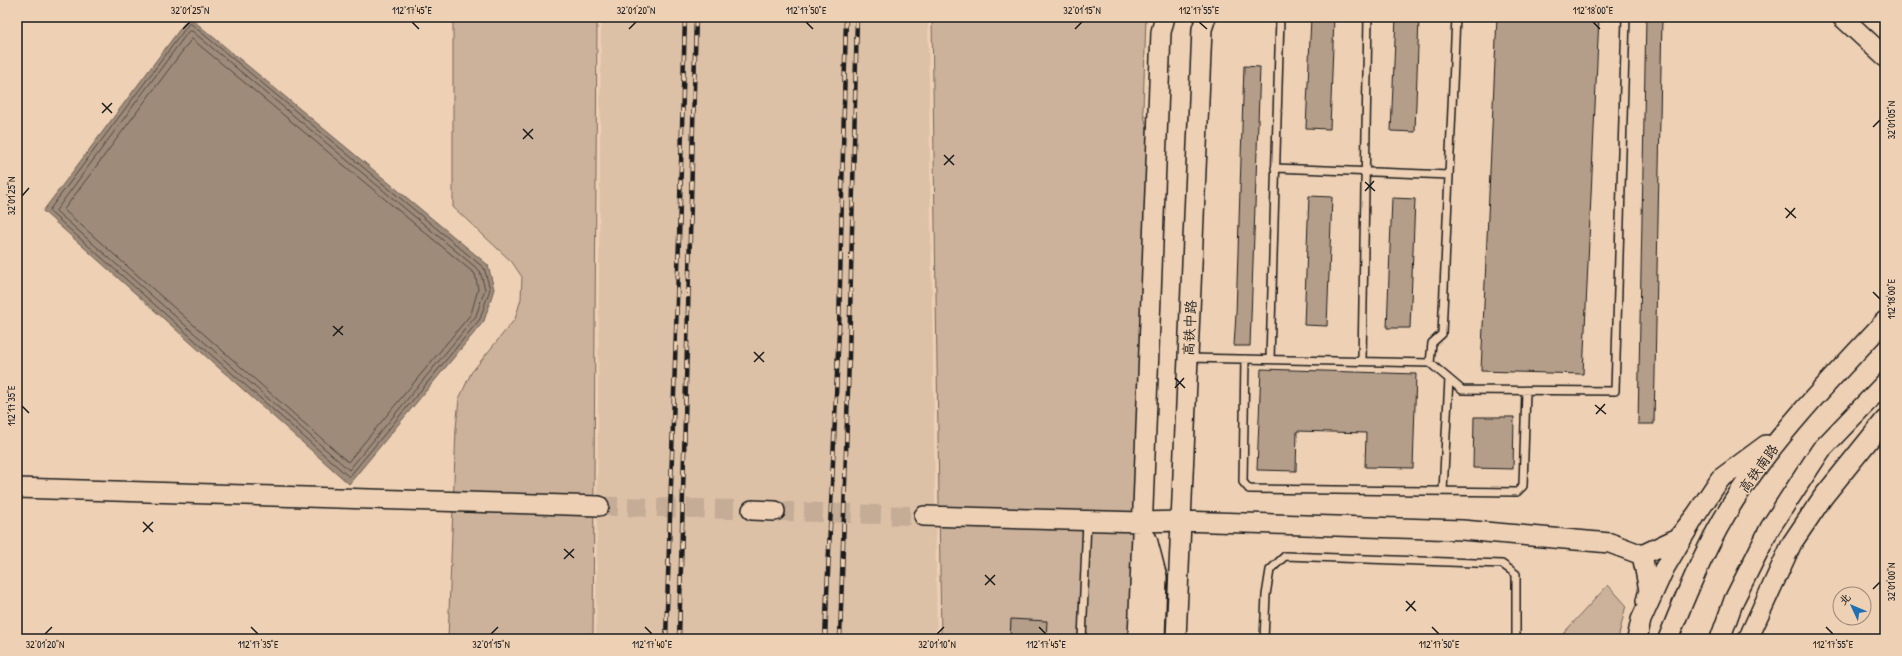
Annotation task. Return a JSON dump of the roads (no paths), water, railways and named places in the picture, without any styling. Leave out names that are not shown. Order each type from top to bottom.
[{"type":"street","points":[[1138,639],[1161,32],[1165,17]]},
{"type":"street","name":"高铁中路","points":[[1176,639],[1202,29],[1206,17]]},
{"type":"street","points":[[1842,17],[1885,57]]},
{"type":"street","name":"高铁南路","points":[[1668,639],[1696,570],[1737,497],[1791,423],[1885,321]]},
{"type":"street","points":[[1720,639],[1734,600],[1770,528],[1821,450],[1885,383]]},
{"type":"street","points":[[1748,639],[1792,543],[1823,496],[1885,420]]},
{"type":"street","points":[[1641,620],[1664,569],[1696,515],[1720,479],[1753,456],[1791,423]]},
{"type":"street","points":[[17,488],[599,506]]},
{"type":"street","points":[[752,510],[775,511]]},
{"type":"street","points":[[924,516],[1142,522],[1180,521],[1462,530],[1610,543],[1642,555],[1678,538],[1696,515]]},
{"type":"street","points":[[1142,522],[1158,577],[1155,639]]},
{"type":"street","points":[[1637,639],[1649,590],[1642,555]]},
{"type":"lane","points":[[1270,359],[1280,17]]},
{"type":"lane","points":[[1362,361],[1368,17]]},
{"type":"lane","points":[[1430,362],[1432,343],[1442,334],[1456,17]]},
{"type":"lane","points":[[1188,358],[1430,362],[1462,390],[1615,391],[1626,17]]},
{"type":"lane","points":[[1275,168],[1449,175]]},
{"type":"lane","points":[[1245,359],[1243,482],[1249,489],[1517,492],[1523,486],[1526,391]]},
{"type":"lane","points":[[1443,491],[1450,379]]},
{"type":"lane","points":[[1082,639],[1087,520]]},
{"type":"lane","points":[[1264,639],[1266,595],[1270,570],[1285,556],[1502,564],[1516,574],[1516,639]]},
{"type":"water","points":[[189,17],[488,265],[494,289],[484,321],[349,484],[43,211]]},
{"type":"tunnel","points":[[599,506],[752,510]]},
{"type":"tunnel","points":[[775,511],[924,516]]},
{"type":"railway","points":[[666,639],[685,17]]},
{"type":"railway","points":[[679,639],[696,17]]},
{"type":"railway","points":[[825,639],[839,329],[846,17]]},
{"type":"railway","points":[[840,639],[849,358],[857,17]]}]
